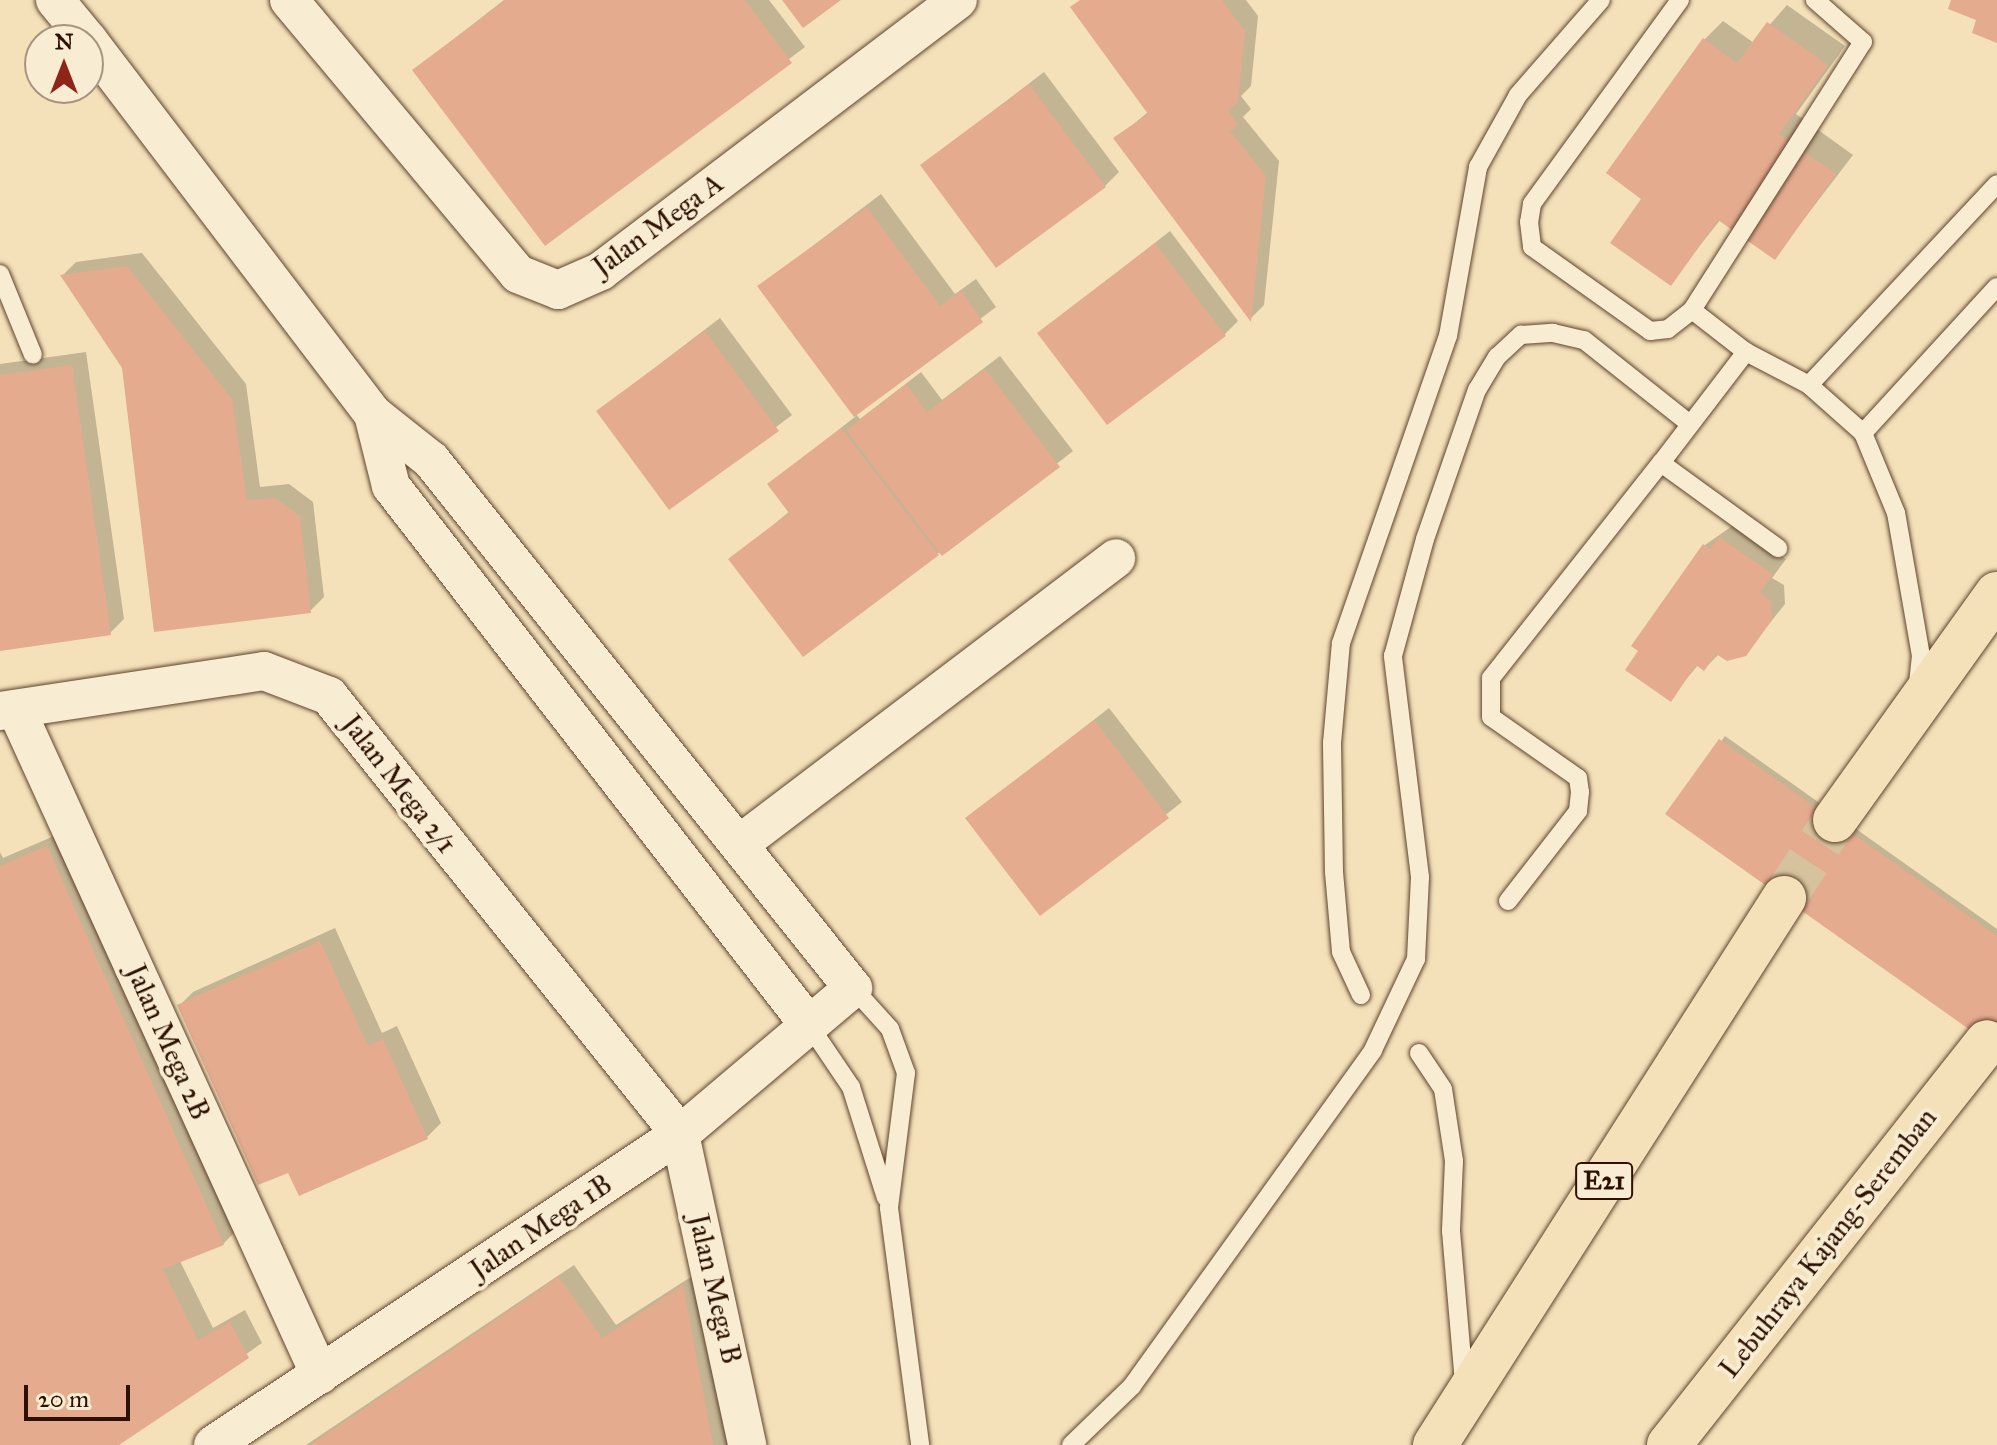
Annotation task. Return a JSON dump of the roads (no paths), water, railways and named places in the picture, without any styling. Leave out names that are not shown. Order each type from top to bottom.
[{"type":"highway","points":[[1835,820],[1997,594]]},
{"type":"highway","name":"E21","points":[[1435,1445],[1784,898]]},
{"type":"highway","name":"Lebuhraya Kajang-Seremban","points":[[1669,1445],[1987,1042]]},
{"type":"street","name":"Jalan Mega A","points":[[289,0],[518,274],[558,290],[601,271],[958,0]]},
{"type":"street","points":[[58,1],[76,24]]},
{"type":"street","points":[[104,61],[373,414],[431,460],[741,843],[853,988]]},
{"type":"street","points":[[373,414],[391,486],[809,1025]]},
{"type":"street","points":[[741,843],[1116,558]]},
{"type":"street","name":"Jalan Mega 2/1","points":[[8,710],[264,671],[329,696],[680,1134]]},
{"type":"street","name":"Jalan Mega 2B","points":[[8,710],[320,1375]]},
{"type":"street","name":"Jalan Mega 1B","points":[[213,1445],[680,1134],[853,988]]},
{"type":"street","name":"Jalan Mega B","points":[[680,1134],[747,1445]]},
{"type":"lane","points":[[1361,995],[1341,952],[1334,872],[1332,743],[1341,643],[1448,336],[1478,167],[1518,95],[1601,0]]},
{"type":"lane","points":[[1680,0],[1532,204],[1529,222],[1532,247],[1650,331],[1668,329],[1692,310],[1863,42],[1815,0]]},
{"type":"lane","points":[[1809,385],[1997,184]]},
{"type":"lane","points":[[0,274],[33,355]]},
{"type":"lane","points":[[1863,433],[1997,287]]},
{"type":"lane","points":[[1692,310],[1746,352],[1809,385],[1863,433],[1896,513],[1921,656],[1916,707]]},
{"type":"lane","points":[[1071,1445],[1132,1386],[1364,1062],[1416,959],[1420,877],[1393,656],[1425,539],[1477,390],[1497,357],[1521,335],[1553,333],[1584,340],[1690,424]]},
{"type":"lane","points":[[1508,901],[1578,811],[1580,792],[1578,778],[1491,717],[1491,678],[1746,352]]},
{"type":"lane","points":[[1661,463],[1778,548]]},
{"type":"lane","points":[[853,988],[890,1029],[906,1073],[889,1208]]},
{"type":"lane","points":[[809,1025],[851,1087],[889,1208],[920,1445]]},
{"type":"lane","points":[[1419,1053],[1443,1089],[1454,1161],[1451,1231],[1465,1398]]},
{"type":"tunnel","points":[[1784,898],[1835,820]]}]
